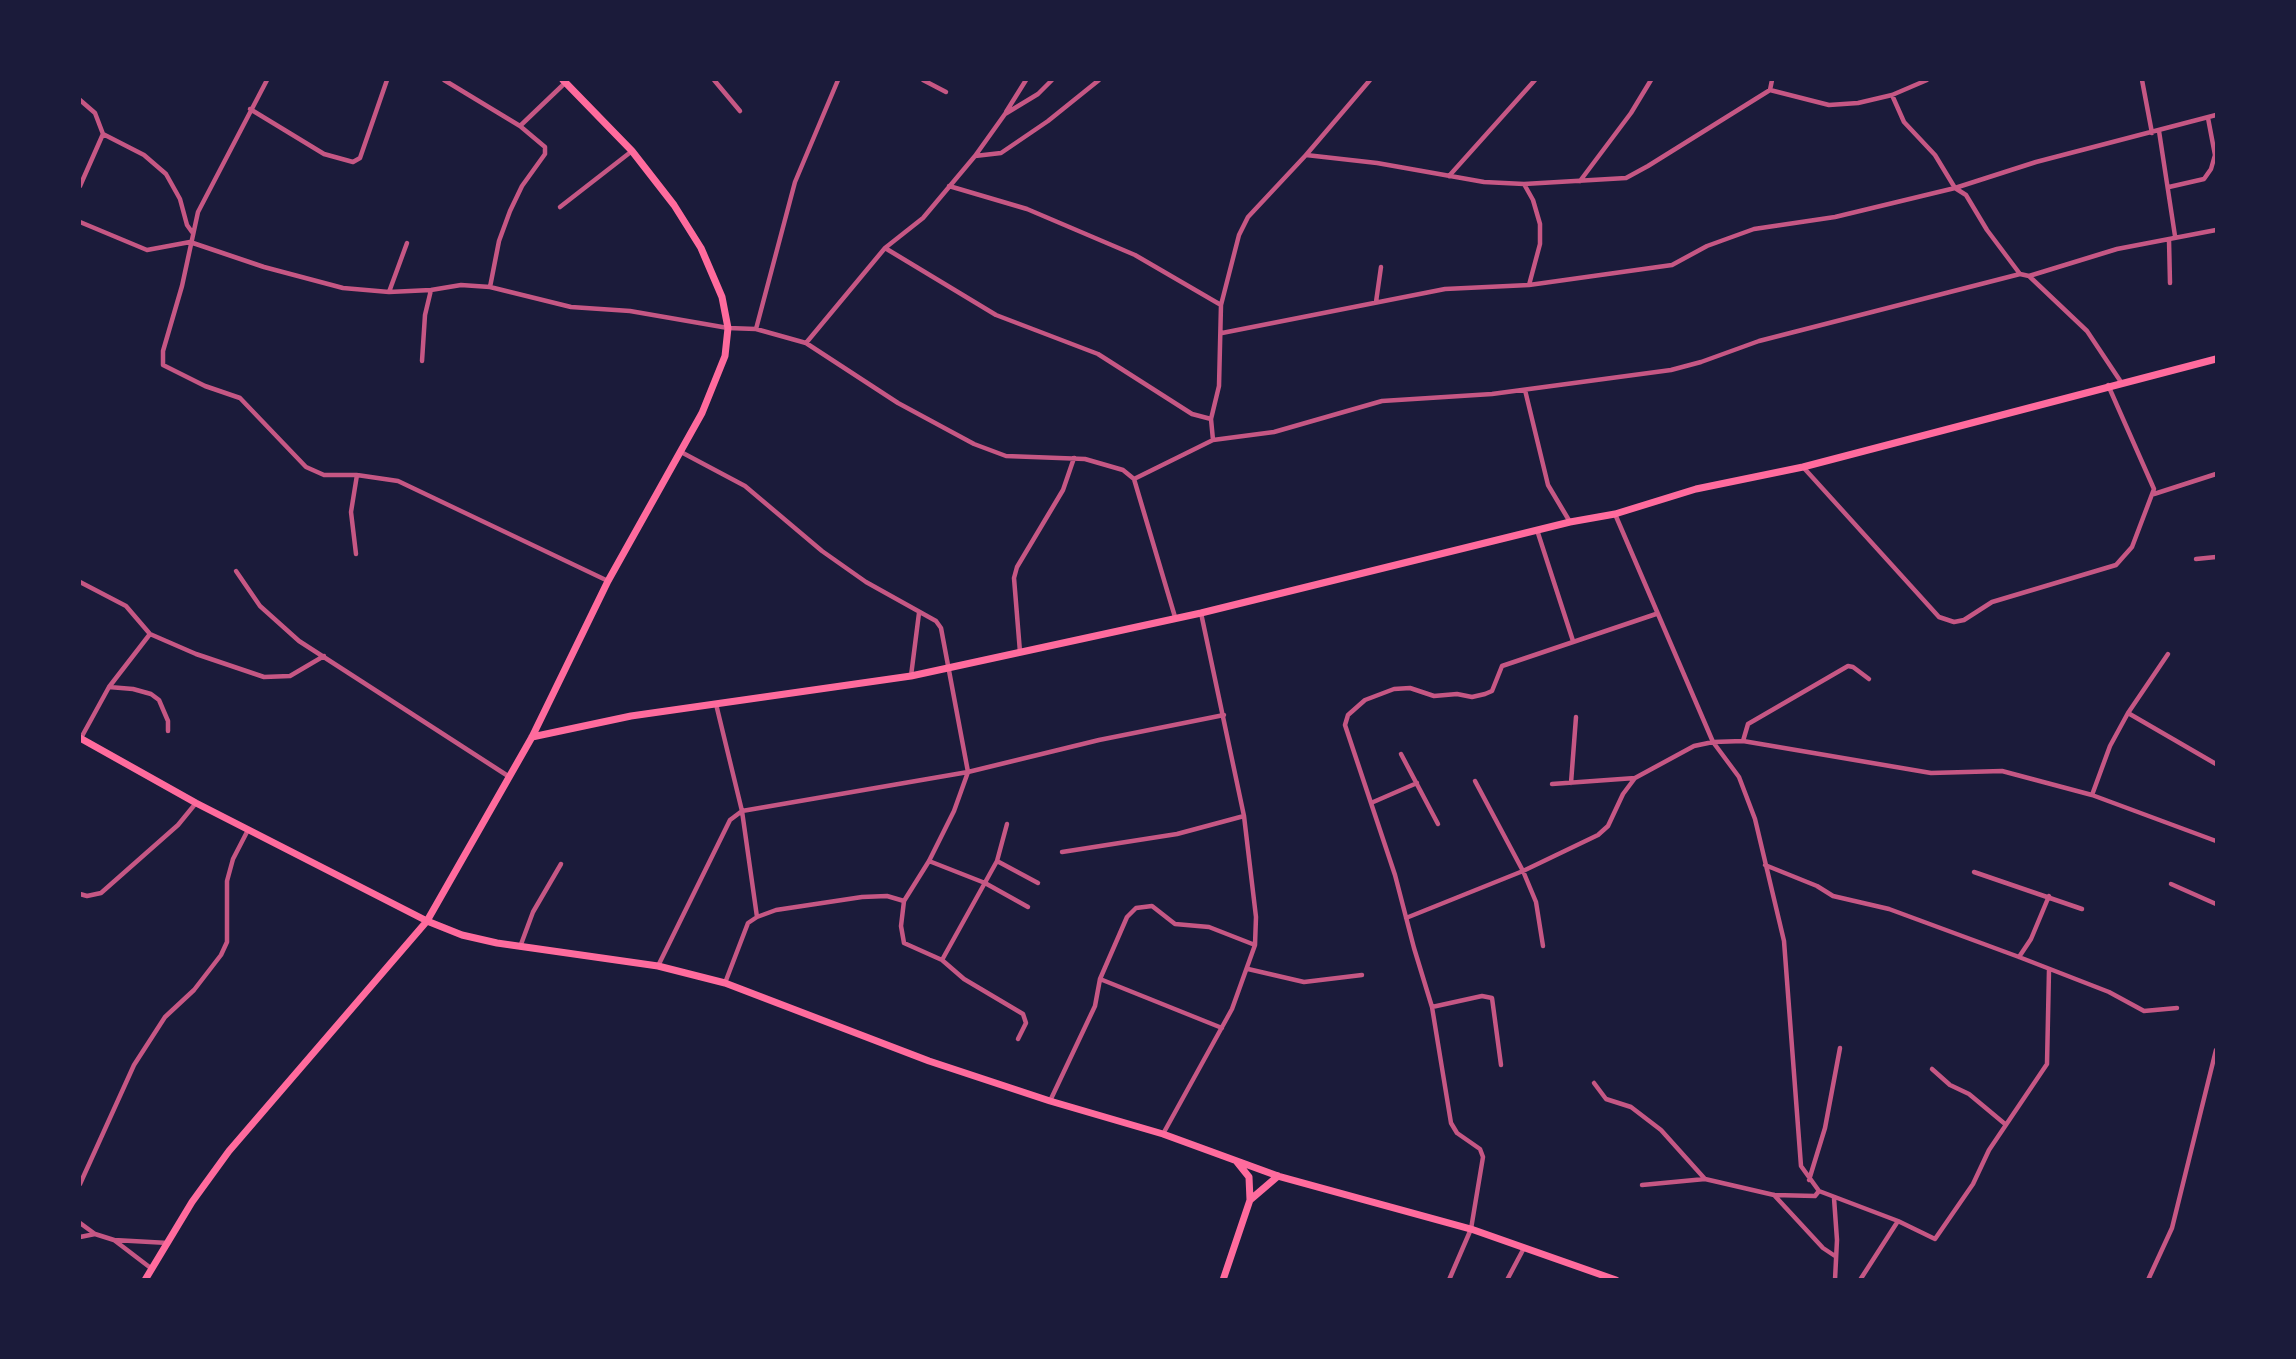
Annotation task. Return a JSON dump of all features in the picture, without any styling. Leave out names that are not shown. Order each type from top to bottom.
[{"type":"main road","points":[[145,1280],[192,1202],[230,1152],[427,921],[532,737],[608,581],[681,452],[725,356],[728,328],[722,297],[701,248],[674,205],[632,151],[564,81]]},
{"type":"main road","points":[[532,737],[598,722],[910,676],[1202,613],[1570,522],[1615,514],[1696,489],[1803,467],[2121,382],[2217,359]]},
{"type":"main road","points":[[80,738],[248,830],[427,921],[462,935],[520,947],[658,966],[725,982],[928,1061],[1050,1101],[1163,1134],[1278,1176],[1471,1229],[1616,1280]]},
{"type":"main road","points":[[1223,1280],[1250,1200],[1249,1177],[1237,1162]]},
{"type":"main road","points":[[1250,1200],[1278,1176]]},
{"type":"street","points":[[267,80],[214,177],[198,212],[182,286],[163,351],[163,365],[205,386],[240,398],[306,467],[324,475],[357,475],[398,481],[608,581]]},
{"type":"street","points":[[250,110],[324,154],[353,162],[360,158],[387,80]]},
{"type":"street","points":[[444,80],[520,126],[545,147],[545,154],[522,186],[510,211],[499,241],[490,287]]},
{"type":"street","points":[[714,80],[740,111]]},
{"type":"street","points":[[756,329],[795,182],[838,80]]},
{"type":"street","points":[[923,80],[946,92]]},
{"type":"street","points":[[806,343],[885,248],[923,218],[975,156],[1026,80]]},
{"type":"street","points":[[1005,114],[1038,94],[1052,80]]},
{"type":"street","points":[[975,156],[1001,153],[1099,80]]},
{"type":"street","points":[[1213,440],[1211,419],[1219,386],[1221,305],[1239,235],[1248,217],[1306,155],[1370,80]]},
{"type":"street","points":[[1449,176],[1535,80]]},
{"type":"street","points":[[1580,181],[1631,113],[1651,80]]},
{"type":"street","points":[[1770,90],[1772,80]]},
{"type":"street","points":[[1306,155],[1377,163],[1484,182],[1524,184],[1626,178],[1770,90],[1829,105],[1858,103],[1892,95],[1927,80]]},
{"type":"street","points":[[2142,80],[2152,133]]},
{"type":"street","points":[[520,126],[564,81]]},
{"type":"street","points":[[1892,95],[1904,122],[1935,155],[1955,188],[1966,195],[1987,230],[2020,274]]},
{"type":"street","points":[[80,100],[95,113],[103,134],[144,155],[165,174],[180,199],[187,225],[192,232]]},
{"type":"street","points":[[1222,333],[1445,289],[1529,285],[1672,265],[1707,246],[1754,229],[1835,217],[1955,188],[2036,162],[2217,115]]},
{"type":"street","points":[[2169,187],[2204,179],[2211,170],[2215,155],[2208,118]]},
{"type":"street","points":[[2159,131],[2175,236]]},
{"type":"street","points":[[80,186],[103,134]]},
{"type":"street","points":[[560,207],[632,151]]},
{"type":"street","points":[[1524,184],[1533,200],[1540,224],[1540,244],[1529,285]]},
{"type":"street","points":[[949,186],[1027,209],[1135,255],[1221,305]]},
{"type":"street","points":[[80,222],[147,249],[190,242],[264,267],[343,288],[388,292],[431,290],[461,285],[490,287],[571,307],[630,311],[728,328],[756,329],[806,343],[898,403],[974,444],[1006,456],[1074,458],[1105,463],[1123,470],[1134,478],[1175,617]]},
{"type":"street","points":[[1134,478],[1213,440],[1274,432],[1382,401],[1492,394],[1671,370],[1759,341],[2020,274],[2029,276],[2117,249],[2169,240],[2175,236],[2217,230]]},
{"type":"street","points":[[2169,240],[2170,283]]},
{"type":"street","points":[[388,292],[407,243]]},
{"type":"street","points":[[885,248],[996,315],[1098,354],[1192,414],[1211,419]]},
{"type":"street","points":[[1376,302],[1381,267]]},
{"type":"street","points":[[2029,276],[2087,331],[2121,382]]},
{"type":"street","points":[[422,361],[425,315],[431,290]]},
{"type":"street","points":[[1803,467],[1939,617],[1954,622],[1964,620],[1992,602],[2116,565],[2132,547],[2154,494],[2153,481],[2109,386]]},
{"type":"street","points":[[1525,390],[1548,485],[1570,522]]},
{"type":"street","points":[[681,452],[745,486],[822,551],[866,582],[936,621],[941,628],[968,772],[954,811],[929,861],[904,901],[901,926],[904,943],[942,960],[964,979],[1023,1014],[1026,1023],[1018,1039]]},
{"type":"street","points":[[1020,652],[1014,578],[1017,567],[1063,490],[1074,458]]},
{"type":"street","points":[[2154,494],[2217,474]]},
{"type":"street","points":[[356,554],[351,512],[357,475]]},
{"type":"street","points":[[1615,514],[1656,614],[1713,742],[1739,777],[1755,819],[1784,940],[1789,981],[1801,1166],[1819,1191],[1898,1221],[1931,1239],[1938,1237],[1974,1184],[2005,1124],[2047,1064],[2049,970]]},
{"type":"street","points":[[1537,530],[1573,641]]},
{"type":"street","points":[[2196,559],[2217,557]]},
{"type":"street","points":[[236,571],[260,606],[299,641],[508,776]]},
{"type":"street","points":[[80,582],[126,606],[150,634],[196,654],[264,677],[290,676],[324,656]]},
{"type":"street","points":[[910,676],[919,613]]},
{"type":"street","points":[[1163,1134],[1222,1028],[1248,969],[1255,945],[1256,917],[1244,816],[1202,613]]},
{"type":"street","points":[[1449,1280],[1471,1229],[1483,1157],[1480,1149],[1457,1133],[1451,1123],[1432,1007],[1395,875],[1345,724],[1354,708],[1377,694],[1394,689],[1410,688],[1434,696],[1457,694],[1472,697],[1485,694],[1492,691],[1502,666],[1656,614]]},
{"type":"street","points":[[80,738],[109,687],[150,634]]},
{"type":"street","points":[[2092,795],[2110,746],[2128,713],[2168,654]]},
{"type":"street","points":[[1743,741],[1748,724],[1848,666],[1869,679]]},
{"type":"street","points":[[109,687],[134,689],[152,694],[159,700],[168,721],[168,731]]},
{"type":"street","points":[[716,704],[742,811],[757,917]]},
{"type":"street","points":[[2128,713],[2217,764]]},
{"type":"street","points":[[658,966],[730,820],[742,811],[968,772],[1099,740],[1224,715]]},
{"type":"street","points":[[1571,783],[1576,717]]},
{"type":"street","points":[[1552,784],[1635,778],[1694,746],[1713,742],[1743,741],[1931,773],[2002,771],[2092,795],[2217,841]]},
{"type":"street","points":[[1401,754],[1438,824]]},
{"type":"street","points":[[1406,918],[1524,871],[1598,835],[1608,826],[1623,794],[1635,778]]},
{"type":"street","points":[[1475,781],[1524,871],[1536,902],[1543,946]]},
{"type":"street","points":[[1371,803],[1417,783]]},
{"type":"street","points":[[80,894],[87,896],[101,893],[178,825],[196,803]]},
{"type":"street","points":[[1062,852],[1177,834],[1244,816]]},
{"type":"street","points":[[942,960],[997,861],[1007,824]]},
{"type":"street","points":[[80,1184],[134,1065],[165,1017],[194,990],[222,955],[227,942],[227,881],[233,860],[248,830]]},
{"type":"street","points":[[929,861],[985,883],[1028,908]]},
{"type":"street","points":[[997,861],[1038,883]]},
{"type":"street","points":[[520,947],[533,912],[561,864]]},
{"type":"street","points":[[1765,865],[1817,886],[1833,896],[1889,909],[2019,957],[2109,992],[2144,1011],[2177,1008]]},
{"type":"street","points":[[1974,872],[2082,909]]},
{"type":"street","points":[[2171,884],[2217,904]]},
{"type":"street","points":[[725,982],[748,923],[757,917],[776,910],[862,897],[887,896],[904,901]]},
{"type":"street","points":[[2019,957],[2031,939],[2049,896]]},
{"type":"street","points":[[1050,1101],[1095,1006],[1100,979],[1127,917],[1136,908],[1152,906],[1175,924],[1209,927],[1255,945]]},
{"type":"street","points":[[1248,969],[1304,982],[1362,975]]},
{"type":"street","points":[[1100,979],[1222,1028]]},
{"type":"street","points":[[1432,1007],[1482,996],[1492,998],[1501,1065]]},
{"type":"street","points":[[1809,1180],[1825,1128],[1840,1048]]},
{"type":"street","points":[[2148,1280],[2172,1228],[2217,1050]]},
{"type":"street","points":[[1932,1069],[1950,1085],[1969,1094],[2005,1124]]},
{"type":"street","points":[[1594,1083],[1606,1098],[1631,1107],[1661,1130],[1705,1179]]},
{"type":"street","points":[[1642,1185],[1705,1179],[1774,1195],[1815,1196],[1819,1191]]},
{"type":"street","points":[[1774,1195],[1823,1248],[1835,1256]]},
{"type":"street","points":[[1834,1198],[1835,1280]]},
{"type":"street","points":[[1860,1280],[1898,1221]]},
{"type":"street","points":[[80,1223],[95,1234],[114,1240],[168,1244]]},
{"type":"street","points":[[80,1238],[95,1234]]},
{"type":"street","points":[[114,1240],[152,1269]]},
{"type":"street","points":[[1507,1280],[1524,1248]]}]
